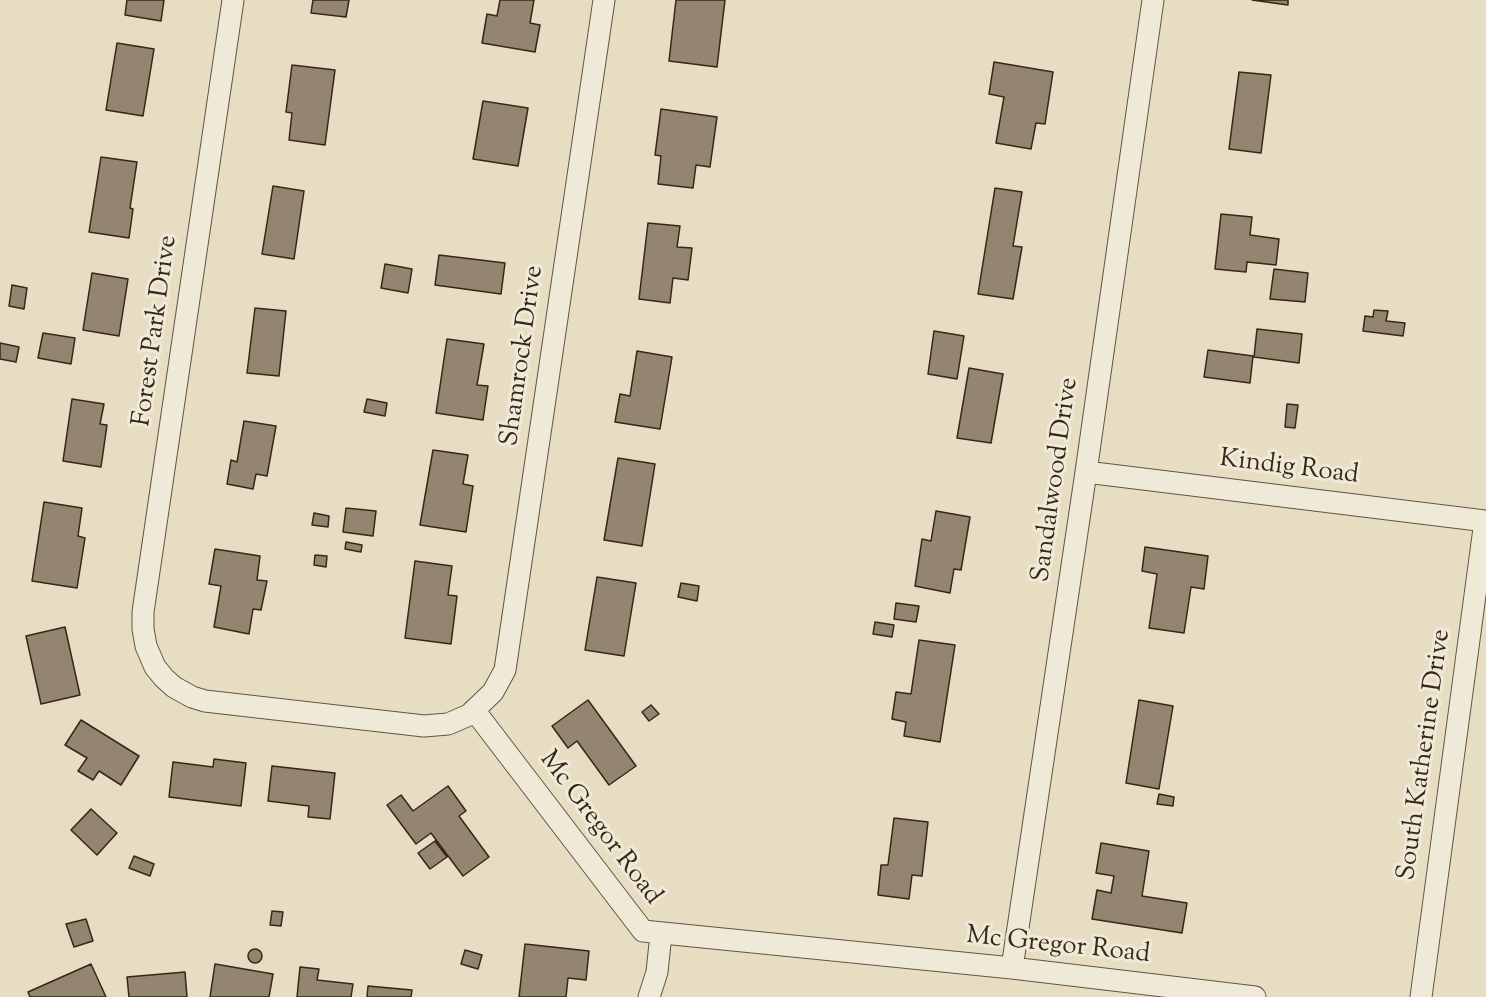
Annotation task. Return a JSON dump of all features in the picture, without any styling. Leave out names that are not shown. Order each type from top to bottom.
[{"type":"street","name":"Forest Park Drive","points":[[233,0],[143,612],[144,640],[155,667],[174,687],[205,701],[424,726],[448,724],[464,718],[474,710]]},
{"type":"street","name":"Shamrock Drive","points":[[474,710],[485,702],[497,687],[506,663],[603,0]]},
{"type":"street","name":"Sandalwood Drive","points":[[1012,968],[1153,0]]},
{"type":"street","name":"Kindig Road","points":[[1086,472],[1486,521]]},
{"type":"street","name":"South Katherine Drive","points":[[1421,997],[1486,521]]},
{"type":"street","name":"Mc Gregor Road","points":[[474,710],[643,931],[1012,968],[1255,997]]},
{"type":"street","points":[[649,997],[657,972],[661,934]]},
{"type":"building","points":[[127,0],[164,0],[161,21],[125,15]]},
{"type":"building","points":[[313,0],[349,0],[346,17],[311,13]]},
{"type":"building","points":[[500,0],[534,0],[530,23],[540,25],[535,52],[482,43],[487,14],[497,16]]},
{"type":"building","points":[[676,0],[725,0],[717,67],[669,61]]},
{"type":"building","points":[[1252,0],[1288,0],[1288,5]]},
{"type":"building","points":[[117,43],[154,49],[143,116],[106,110]]},
{"type":"building","points":[[994,62],[1053,72],[1045,124],[1036,123],[1031,149],[996,143],[1004,97],[989,94]]},
{"type":"building","points":[[292,65],[335,70],[325,145],[289,140],[292,113],[286,112]]},
{"type":"building","points":[[1239,72],[1271,75],[1261,153],[1229,149]]},
{"type":"building","points":[[483,101],[528,108],[518,166],[473,159]]},
{"type":"building","points":[[661,109],[717,117],[710,167],[696,165],[693,188],[658,184],[661,156],[655,155]]},
{"type":"building","points":[[101,157],[137,162],[130,208],[133,209],[129,238],[89,232]]},
{"type":"building","points":[[273,186],[304,191],[294,259],[262,254]]},
{"type":"building","points":[[995,188],[1022,192],[1013,246],[1022,247],[1013,299],[978,294]]},
{"type":"building","points":[[1221,214],[1252,217],[1250,235],[1279,239],[1276,265],[1247,262],[1246,272],[1215,269]]},
{"type":"building","points":[[648,223],[680,226],[677,247],[692,248],[688,280],[673,278],[670,303],[639,299]]},
{"type":"building","points":[[439,255],[505,263],[501,294],[435,285]]},
{"type":"building","points":[[385,264],[412,269],[408,293],[381,288]]},
{"type":"building","points":[[1274,269],[1308,273],[1305,302],[1270,299]]},
{"type":"building","points":[[92,273],[128,279],[119,336],[83,330]]},
{"type":"building","points":[[12,285],[27,288],[24,309],[9,306]]},
{"type":"building","points":[[255,308],[286,311],[279,376],[247,373]]},
{"type":"building","points":[[1374,310],[1388,311],[1386,321],[1405,323],[1403,336],[1363,331],[1365,316],[1373,317]]},
{"type":"building","points":[[1257,329],[1302,334],[1299,363],[1254,357]]},
{"type":"building","points":[[934,331],[964,336],[957,379],[928,374]]},
{"type":"building","points":[[43,333],[75,338],[71,364],[38,358]]},
{"type":"building","points":[[447,339],[484,344],[477,385],[488,386],[483,420],[436,413]]},
{"type":"building","points":[[0,343],[19,347],[16,362],[0,359]]},
{"type":"building","points":[[1208,350],[1253,356],[1250,383],[1204,377]]},
{"type":"building","points":[[637,351],[672,357],[660,429],[615,422],[620,394],[630,396]]},
{"type":"building","points":[[969,368],[1003,374],[991,443],[957,438]]},
{"type":"building","points":[[72,399],[104,404],[100,424],[107,425],[101,467],[63,461]]},
{"type":"building","points":[[367,399],[387,403],[385,416],[364,412]]},
{"type":"building","points":[[1287,404],[1298,405],[1295,428],[1285,427]]},
{"type":"building","points":[[244,421],[276,426],[267,476],[256,474],[253,489],[227,484],[231,460],[237,462]]},
{"type":"building","points":[[433,450],[468,455],[463,484],[473,486],[466,532],[420,525]]},
{"type":"building","points":[[618,458],[655,464],[642,546],[604,540]]},
{"type":"building","points":[[44,502],[82,508],[78,536],[85,538],[77,588],[32,581]]},
{"type":"building","points":[[346,508],[376,511],[373,536],[343,532]]},
{"type":"building","points":[[936,511],[970,517],[961,570],[954,569],[950,593],[915,586],[922,539],[931,541]]},
{"type":"building","points":[[314,513],[329,516],[328,527],[312,525]]},
{"type":"building","points":[[346,542],[362,545],[361,552],[345,549]]},
{"type":"building","points":[[1145,547],[1208,556],[1204,589],[1191,587],[1184,633],[1149,628],[1157,574],[1142,571]]},
{"type":"building","points":[[215,549],[260,556],[257,580],[267,581],[261,610],[253,609],[249,634],[214,627],[221,586],[209,584]]},
{"type":"building","points":[[315,555],[327,556],[326,567],[314,565]]},
{"type":"building","points":[[415,561],[452,566],[448,595],[457,596],[451,644],[405,638]]},
{"type":"building","points":[[597,577],[636,583],[624,656],[585,650]]},
{"type":"building","points":[[681,583],[699,586],[697,601],[678,597]]},
{"type":"building","points":[[896,603],[919,606],[916,622],[894,619]]},
{"type":"building","points":[[875,622],[894,625],[892,637],[873,634]]},
{"type":"building","points":[[65,627],[80,695],[41,704],[26,636]]},
{"type":"building","points":[[919,640],[955,645],[940,742],[904,736],[906,722],[892,719],[896,692],[911,694]]},
{"type":"building","points":[[588,700],[636,766],[609,785],[577,741],[568,748],[552,726]]},
{"type":"building","points":[[1139,700],[1173,706],[1159,789],[1126,783]]},
{"type":"building","points":[[651,705],[659,714],[649,721],[642,712]]},
{"type":"building","points":[[81,720],[139,756],[121,785],[99,771],[93,780],[78,771],[87,758],[65,745]]},
{"type":"building","points":[[214,759],[246,763],[241,806],[169,797],[173,762],[213,767]]},
{"type":"building","points":[[272,766],[335,773],[330,819],[308,817],[309,806],[268,801]]},
{"type":"building","points":[[448,786],[466,811],[459,816],[489,857],[463,876],[431,833],[416,844],[387,805],[401,795],[413,811]]},
{"type":"building","points":[[1159,794],[1174,797],[1173,806],[1157,804]]},
{"type":"building","points":[[91,809],[117,833],[97,855],[71,830]]},
{"type":"building","points":[[894,818],[928,822],[922,876],[912,875],[909,899],[878,895],[881,865],[888,865]]},
{"type":"building","points":[[435,841],[447,857],[430,869],[418,853]]},
{"type":"building","points":[[1101,843],[1149,851],[1142,896],[1187,903],[1182,933],[1092,919],[1097,890],[1111,893],[1114,876],[1096,873]]},
{"type":"building","points":[[134,856],[154,864],[150,876],[129,868]]},
{"type":"building","points":[[272,911],[283,912],[281,926],[270,925]]},
{"type":"building","points":[[86,919],[93,941],[74,947],[66,924]]},
{"type":"building","points":[[525,944],[589,951],[586,980],[568,978],[566,997],[519,997]]},
{"type":"building","points":[[252,949],[258,949],[262,956],[258,963],[252,963],[248,959],[248,953]]},
{"type":"building","points":[[465,950],[482,955],[478,969],[461,964]]},
{"type":"building","points":[[91,964],[106,997],[30,997],[28,992]]},
{"type":"building","points":[[215,964],[273,974],[269,997],[210,997]]},
{"type":"building","points":[[300,967],[319,969],[317,980],[353,984],[351,997],[297,997]]},
{"type":"building","points":[[185,972],[187,997],[129,997],[127,977]]},
{"type":"building","points":[[368,986],[412,990],[411,997],[367,997]]}]
